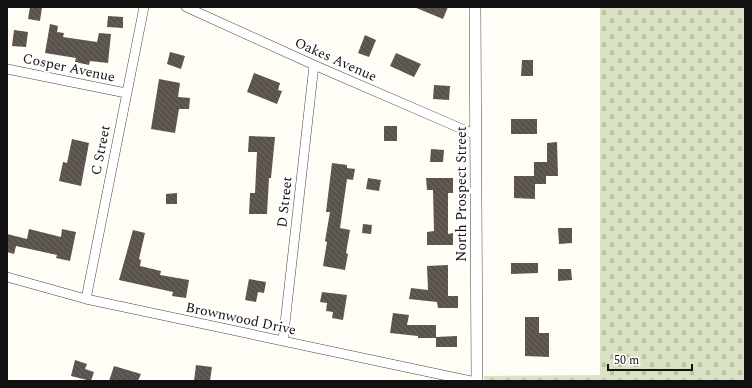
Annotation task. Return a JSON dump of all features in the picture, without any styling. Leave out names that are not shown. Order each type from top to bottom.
[{"type":"street","name":"C Street","points":[[86,299],[144,7]]},
{"type":"street","name":"Oakes Avenue","points":[[186,7],[314,65],[476,135]]},
{"type":"street","name":"North Prospect Street","points":[[475,7],[477,381]]},
{"type":"street","name":"D Street","points":[[283,342],[314,65]]},
{"type":"street","name":"Cosper Avenue","points":[[7,68],[126,93]]},
{"type":"street","name":"Brownwood Drive","points":[[7,277],[86,299],[471,381]]},
{"type":"green space","points":[[600,7],[745,7],[745,381],[484,381],[484,376],[600,375]]},
{"type":"building","points":[[30,7],[42,7],[40,21],[28,19]]},
{"type":"building","points":[[414,7],[448,7],[443,19]]},
{"type":"building","points":[[108,16],[123,17],[123,28],[107,27]]},
{"type":"building","points":[[50,24],[58,26],[57,32],[64,33],[63,37],[97,42],[99,33],[111,34],[108,63],[90,61],[89,65],[75,62],[76,58],[45,53]]},
{"type":"building","points":[[14,30],[28,32],[26,47],[12,46]]},
{"type":"building","points":[[365,35],[376,40],[369,57],[358,53]]},
{"type":"building","points":[[170,52],[185,56],[181,69],[167,64]]},
{"type":"building","points":[[396,53],[421,64],[414,77],[390,66]]},
{"type":"building","points":[[522,60],[533,60],[533,76],[521,76]]},
{"type":"building","points":[[254,73],[280,83],[278,90],[282,91],[277,104],[247,92]]},
{"type":"building","points":[[159,79],[180,83],[178,97],[190,98],[189,109],[179,109],[175,133],[151,129]]},
{"type":"building","points":[[434,85],[450,86],[449,100],[433,99]]},
{"type":"building","points":[[511,119],[537,119],[537,134],[511,134]]},
{"type":"building","points":[[384,126],[397,126],[397,141],[384,141]]},
{"type":"building","points":[[249,136],[275,137],[271,178],[269,178],[267,214],[249,214],[250,193],[255,193],[257,152],[248,152]]},
{"type":"building","points":[[72,139],[89,143],[81,186],[59,181],[63,162],[67,163]]},
{"type":"building","points":[[557,142],[558,176],[546,176],[546,184],[535,184],[535,199],[514,198],[514,176],[534,176],[534,162],[547,162],[547,143]]},
{"type":"building","points":[[431,149],[444,150],[443,162],[430,162]]},
{"type":"building","points":[[332,163],[347,165],[347,168],[355,169],[353,180],[347,179],[340,228],[350,230],[345,270],[323,266],[327,242],[325,241],[330,212],[326,212]]},
{"type":"building","points":[[368,178],[381,180],[379,191],[366,189]]},
{"type":"building","points":[[426,178],[453,178],[453,193],[448,193],[448,234],[453,233],[453,245],[427,245],[427,232],[434,231],[433,190],[427,190]]},
{"type":"building","points":[[177,193],[177,204],[166,204],[166,194]]},
{"type":"building","points":[[363,224],[372,225],[371,234],[362,233]]},
{"type":"building","points":[[558,228],[572,228],[572,243],[559,244]]},
{"type":"building","points":[[29,229],[61,237],[62,229],[76,232],[70,261],[56,258],[57,255],[16,246],[14,254],[7,252],[7,234],[27,239]]},
{"type":"building","points":[[133,230],[145,233],[139,259],[141,260],[140,266],[161,271],[160,275],[189,280],[186,298],[172,296],[173,292],[119,280]]},
{"type":"building","points":[[511,263],[538,263],[538,273],[511,274]]},
{"type":"building","points":[[448,265],[448,296],[458,296],[458,308],[438,308],[437,302],[409,299],[411,288],[428,290],[427,266]]},
{"type":"building","points":[[558,269],[571,269],[572,280],[558,281]]},
{"type":"building","points":[[249,279],[266,282],[264,293],[258,292],[256,302],[245,300]]},
{"type":"building","points":[[322,292],[347,295],[343,320],[332,318],[333,312],[326,311],[327,303],[320,302]]},
{"type":"building","points":[[393,313],[409,315],[407,325],[436,325],[436,337],[457,336],[457,347],[436,347],[436,338],[418,338],[418,336],[390,333]]},
{"type":"building","points":[[525,317],[539,317],[539,333],[549,333],[549,357],[525,356]]},
{"type":"building","points":[[75,360],[87,364],[85,369],[94,372],[91,381],[71,376]]},
{"type":"building","points":[[196,365],[212,367],[210,381],[194,381]]},
{"type":"building","points":[[114,366],[141,374],[138,381],[109,381]]}]
